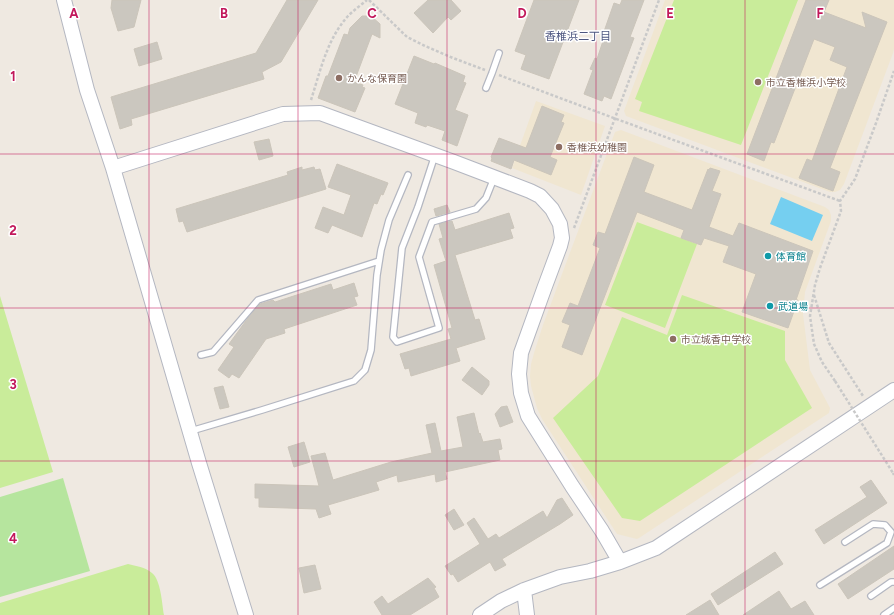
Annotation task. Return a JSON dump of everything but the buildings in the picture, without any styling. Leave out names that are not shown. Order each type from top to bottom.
[{"type":"street","points":[[64,0],[87,90],[113,168],[190,431],[246,615]]},
{"type":"street","points":[[113,168],[283,114],[320,113],[435,155],[540,196],[552,209],[560,224],[560,246],[522,353],[519,374],[521,393],[528,416],[602,531],[620,562]]},
{"type":"street","points":[[480,615],[501,601],[560,576],[590,571],[620,562],[656,548],[894,390]]},
{"type":"street","points":[[524,590],[527,615]]},
{"type":"lane","points":[[486,88],[499,53]]},
{"type":"lane","points":[[435,155],[418,207],[402,248],[394,337],[397,342],[438,328],[420,257],[432,222],[476,208],[486,198],[494,178]]},
{"type":"lane","points":[[190,431],[354,381],[365,370],[370,350],[376,275],[379,261],[389,220],[408,175]]},
{"type":"lane","points":[[201,355],[213,352],[258,300],[379,261]]},
{"type":"lane","points":[[820,585],[886,543],[890,532],[885,526],[873,524],[845,542]]},
{"type":"lane","points":[[870,596],[891,582],[894,582]]},
{"type":"lane","points":[[884,615],[894,608]]},
{"type":"path","points":[[306,113],[324,59],[335,34],[348,16],[368,0],[407,37],[453,58],[590,110],[840,201]]},
{"type":"path","points":[[574,231],[659,0]]},
{"type":"path","points":[[893,474],[822,362],[814,344],[810,316],[815,286],[820,268],[841,211],[840,201],[855,179],[894,71]]},
{"type":"path","points":[[814,295],[829,343],[870,406]]},
{"type":"shaded area","name":"市立香椎浜小学校","points":[[665,0],[894,0],[893,53],[844,184],[840,190],[830,192],[626,116],[624,111]]},
{"type":"shaded area","name":"香椎浜幼稚園","points":[[536,101],[605,126],[581,195],[512,168]]},
{"type":"shaded area","name":"市立城香中学校","points":[[621,130],[825,207],[829,210],[831,215],[831,221],[805,292],[803,314],[810,370],[830,408],[829,413],[637,539],[617,534],[542,419],[537,408],[530,376],[531,364],[543,325],[615,132]]},
{"type":"green space","points":[[674,0],[798,0],[741,145],[639,111],[642,102],[635,99]]},
{"type":"green space","points":[[637,222],[697,244],[665,328],[605,305]]},
{"type":"green space","points":[[682,295],[785,331],[785,360],[812,408],[640,521],[622,518],[553,418],[598,376],[622,317],[667,335]]},
{"type":"green space","points":[[0,296],[53,472],[0,488]]},
{"type":"green space","points":[[63,478],[90,571],[0,597],[0,497]]},
{"type":"green space","points":[[128,564],[146,569],[155,576],[162,599],[164,615],[0,615],[0,603]]},
{"type":"water","points":[[781,197],[823,215],[812,241],[770,224]]},
{"type":"place","name":"かんな保育園","points":[[339,78]]},
{"type":"place","name":"市立香椎浜小学校","points":[[758,82]]},
{"type":"place","name":"香椎浜幼稚園","points":[[559,147]]},
{"type":"place","name":"体育館","points":[[768,256]]},
{"type":"place","name":"武道場","points":[[770,306]]},
{"type":"place","name":"市立城香中学校","points":[[673,339]]},
{"type":"district","name":"香椎浜二丁目","points":[[578,36]]}]
